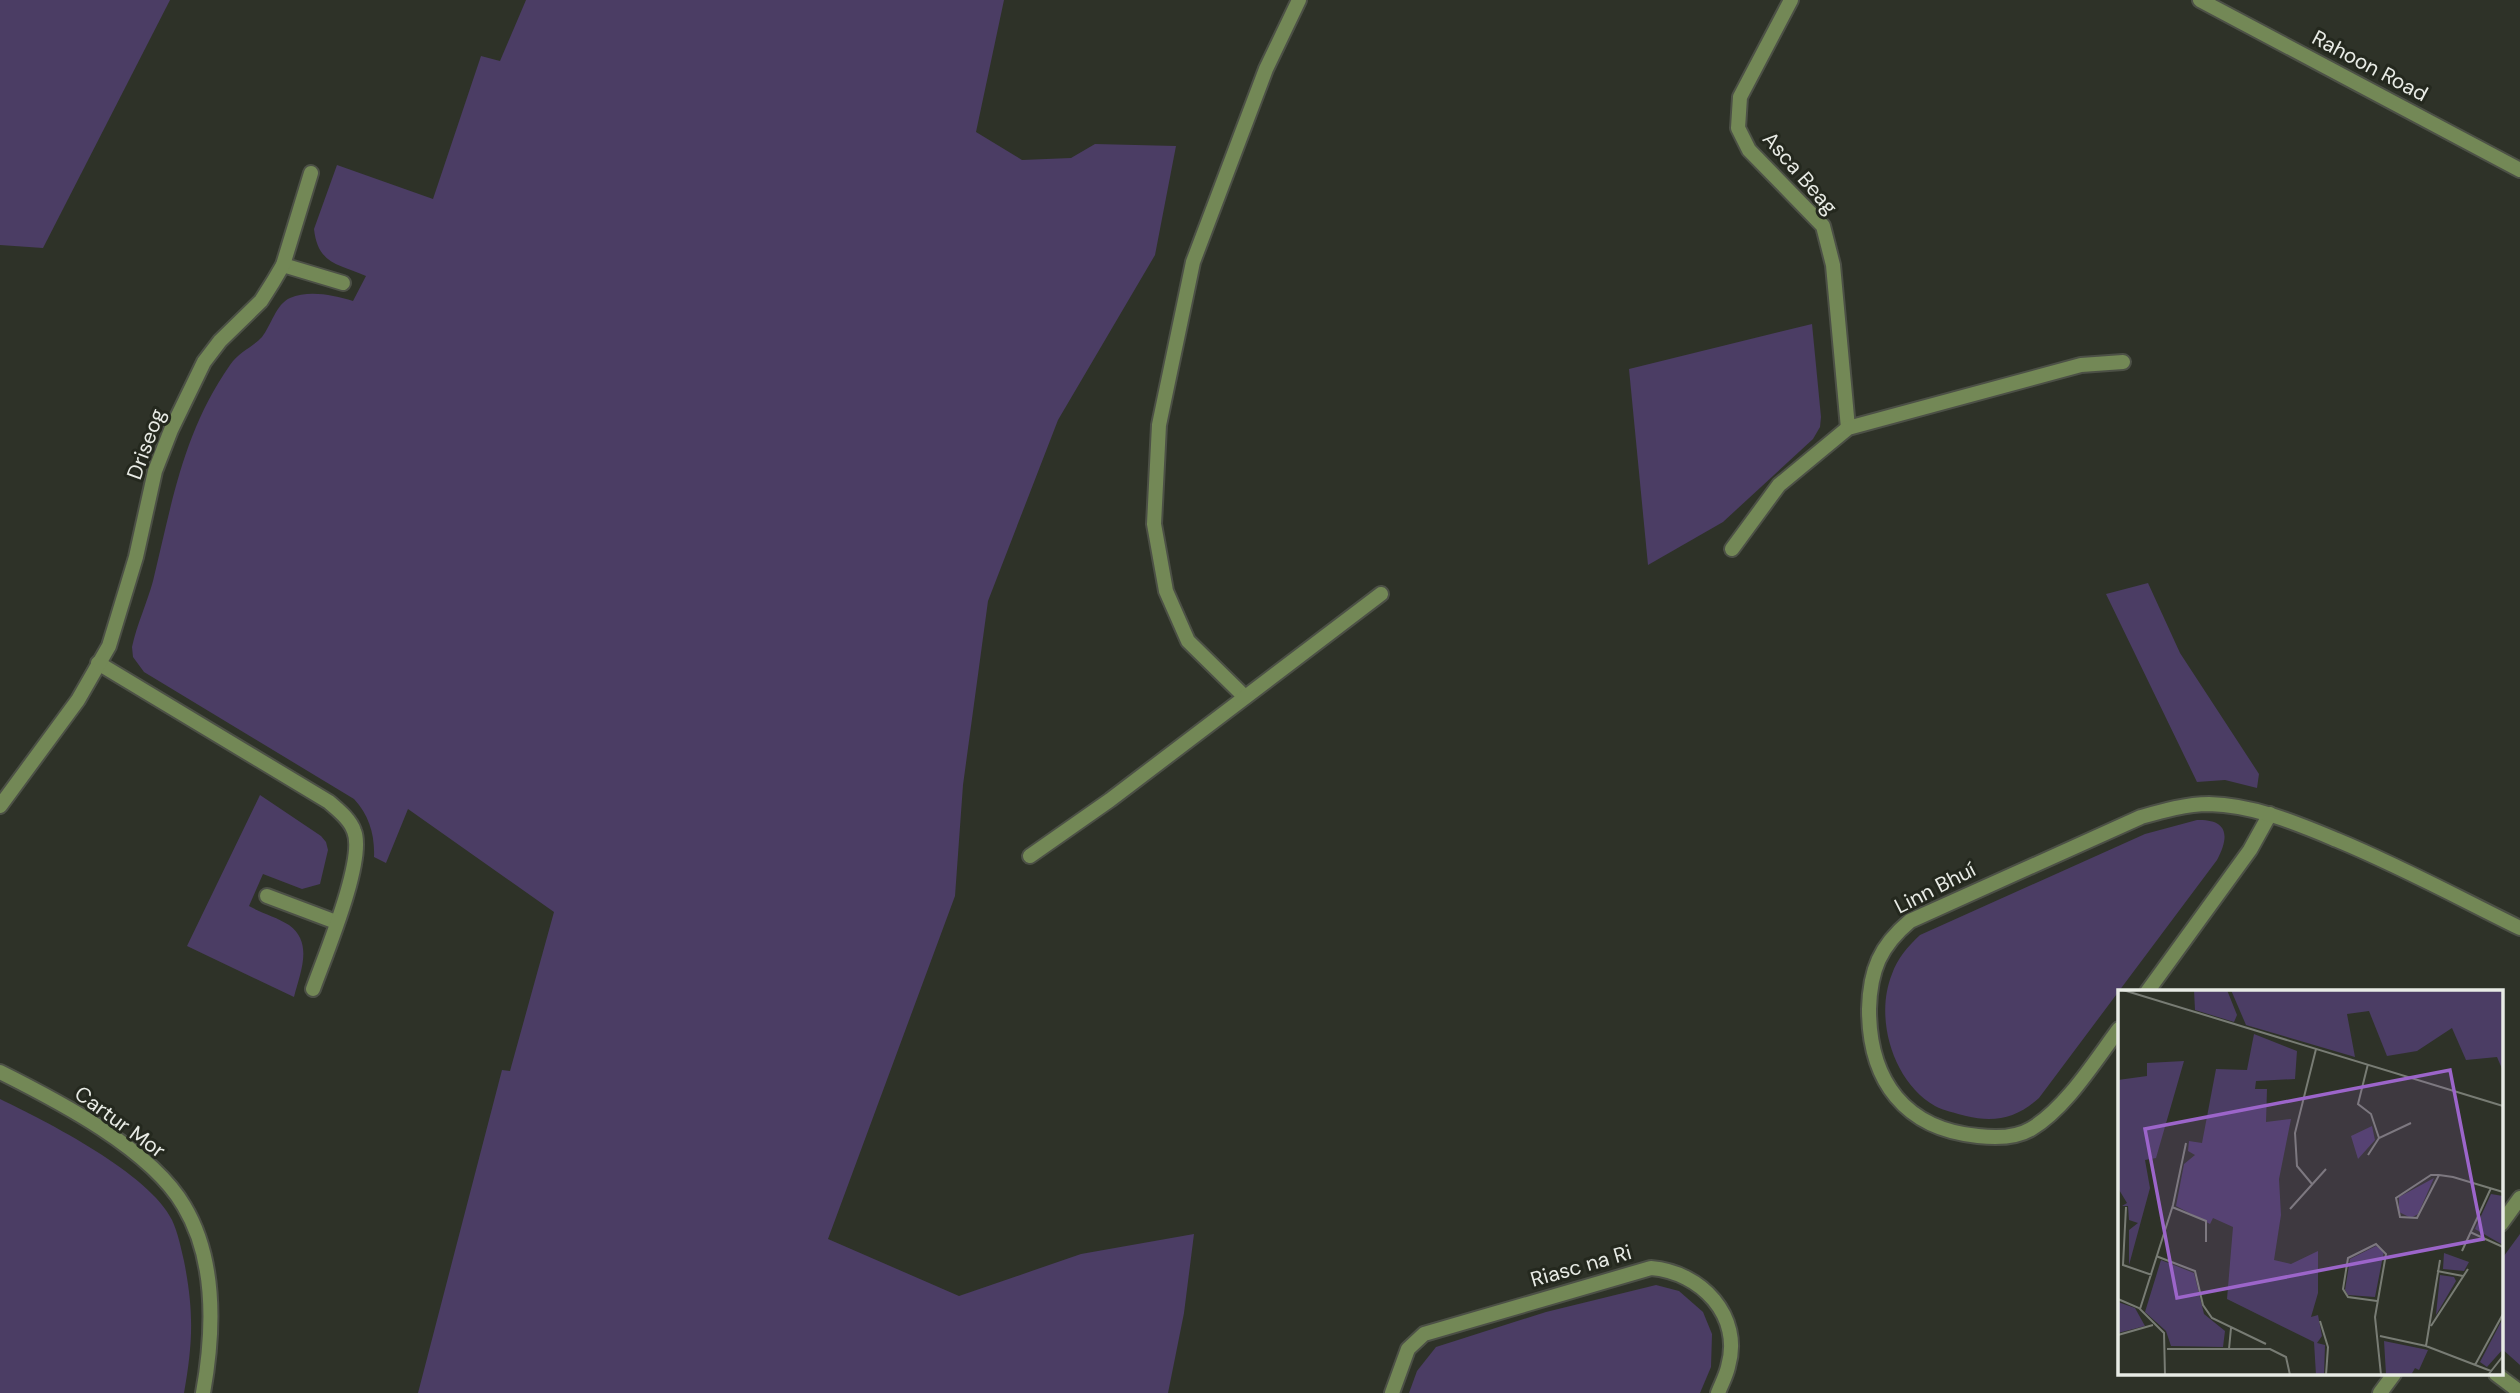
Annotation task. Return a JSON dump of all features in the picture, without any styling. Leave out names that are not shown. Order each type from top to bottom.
[{"type":"street","points":[[1245,697],[1188,641],[1166,591],[1154,524],[1159,425],[1193,262],[1266,69],[1298,0]]},
{"type":"street","name":"Asca Beag","points":[[1791,0],[1740,97],[1738,128],[1749,150],[1823,226],[1833,265],[1848,428]]},
{"type":"street","name":"Rahoon Road","points":[[2200,0],[2520,170]]},
{"type":"street","name":"Driseog","points":[[0,806],[78,700],[109,646],[136,557],[155,471],[189,389],[204,362],[220,341],[261,301],[283,265],[312,173]]},
{"type":"street","points":[[283,265],[343,283]]},
{"type":"street","points":[[1732,549],[1779,485],[1848,428],[2081,365],[2123,362]]},
{"type":"street","points":[[1030,856],[1110,800],[1381,594]]},
{"type":"street","points":[[98,663],[329,802],[350,822],[356,833],[356,857],[313,989]]},
{"type":"street","name":"Linn Bhuí","points":[[2118,1030],[2071,1092],[2029,1130],[2006,1137],[1988,1137],[1940,1129],[1905,1106],[1880,1072],[1872,1050],[1869,1028],[1869,1003],[1876,964],[1892,935],[1910,921],[2141,817],[2209,804],[2270,814],[2375,855],[2520,928]]},
{"type":"street","points":[[2148,990],[2250,850],[2270,814]]},
{"type":"street","points":[[267,896],[336,922]]},
{"type":"street","name":"Cartur Mor","points":[[0,1072],[52,1099],[114,1138],[153,1170],[183,1203],[198,1234],[210,1302],[210,1348],[203,1393]]},
{"type":"street","points":[[2502,1223],[2520,1198]]},
{"type":"street","name":"Riasc na Ri","points":[[1392,1393],[1408,1349],[1424,1334],[1651,1268],[1664,1269],[1690,1279],[1709,1294],[1726,1318],[1730,1331],[1729,1366],[1718,1393]]},
{"type":"street","points":[[2380,1393],[2393,1376]]},
{"type":"street","points":[[2499,1376],[2520,1392]]},
{"type":"shaded area","points":[[0,0],[170,0],[43,248],[0,245]]},
{"type":"shaded area","points":[[526,0],[1004,0],[976,132],[1022,160],[1071,158],[1095,144],[1176,146],[1155,255],[1058,420],[988,601],[963,785],[955,896],[828,1239],[959,1296],[1081,1254],[1194,1234],[1184,1313],[1168,1393],[418,1393],[502,1070],[510,1071],[554,912],[408,809],[386,863],[374,857],[370,826],[354,799],[144,672],[133,657],[132,647],[153,581],[181,469],[190,442],[214,390],[234,360],[262,337],[285,301],[313,294],[353,301],[366,276],[331,262],[316,241],[314,229],[337,165],[433,199],[481,56],[500,61]]},
{"type":"shaded area","points":[[1812,324],[1821,417],[1820,427],[1813,439],[1723,522],[1648,565],[1629,369]]},
{"type":"shaded area","points":[[2148,583],[2180,653],[2259,774],[2257,788],[2225,780],[2197,782],[2106,594]]},
{"type":"shaded area","points":[[260,795],[321,836],[328,850],[320,884],[302,889],[263,874],[249,906],[289,925],[301,940],[302,968],[294,997],[187,946]]},
{"type":"shaded area","points":[[2197,820],[2207,820],[2220,826],[2225,837],[2217,860],[2039,1098],[2014,1114],[1987,1119],[1942,1109],[1920,1095],[1898,1065],[1887,1029],[1887,991],[1894,968],[1903,953],[1920,935],[2145,834]]},
{"type":"shaded area","points":[[0,1099],[69,1135],[120,1167],[160,1202],[172,1220],[184,1261],[191,1312],[191,1342],[184,1393],[0,1393]]},
{"type":"shaded area","points":[[2520,1234],[2520,1365],[2502,1349],[2502,1259]]},
{"type":"shaded area","points":[[1656,1285],[1679,1291],[1703,1312],[1712,1334],[1711,1367],[1700,1393],[1409,1393],[1417,1371],[1436,1347],[1546,1312]]}]
